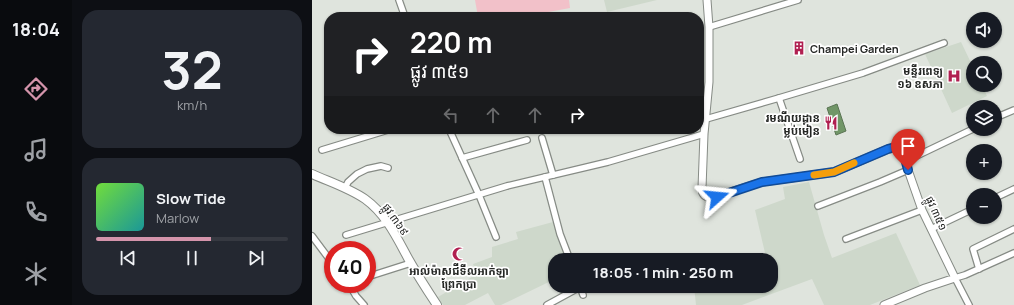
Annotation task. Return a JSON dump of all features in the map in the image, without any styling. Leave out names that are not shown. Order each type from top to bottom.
[{"type":"main road","name":"ផ្លូវ ៣៦៩","points":[[312,174],[345,188],[376,208],[388,222],[410,263],[436,305]]},
{"type":"street","points":[[400,0],[404,12]]},
{"type":"street","points":[[707,0],[709,27],[709,82],[704,134],[702,190],[705,196],[711,198],[762,182],[834,172],[888,149],[898,148],[906,161],[966,132]]},
{"type":"street","points":[[709,27],[798,0]]},
{"type":"street","points":[[706,119],[863,73],[944,43]]},
{"type":"street","points":[[779,98],[800,159]]},
{"type":"street","points":[[1002,115],[1014,110]]},
{"type":"street","points":[[322,150],[375,134]]},
{"type":"street","points":[[451,134],[496,237]]},
{"type":"street","points":[[346,235],[507,186],[608,162],[704,134]]},
{"type":"street","points":[[542,138],[552,175]]},
{"type":"street","points":[[462,158],[527,140]]},
{"type":"street","name":"ផ្លូវ ៣៥១","points":[[906,161],[922,210],[955,278]]},
{"type":"street","points":[[345,188],[348,182],[357,174],[367,169],[381,166],[388,168]]},
{"type":"street","points":[[818,206],[908,170]]},
{"type":"street","points":[[545,177],[560,234],[567,253]]},
{"type":"street","points":[[1002,195],[1014,189]]},
{"type":"street","points":[[846,239],[922,210]]},
{"type":"street","points":[[931,229],[966,212]]},
{"type":"street","points":[[979,268],[973,249],[1014,229]]},
{"type":"street","points":[[312,236],[324,252]]},
{"type":"street","points":[[884,305],[925,288],[965,275],[1014,253]]},
{"type":"street","points":[[376,274],[410,263]]},
{"type":"street","points":[[955,278],[969,305]]},
{"type":"street","points":[[354,293],[364,305]]},
{"type":"street","points":[[547,305],[568,293]]},
{"type":"shaded area","points":[[475,0],[569,0],[570,8],[548,12],[477,12]]},
{"type":"shaded area","points":[[604,0],[657,0],[607,12]]},
{"type":"shaded area","name":"មន្ទីរពេទ្យ ១៦ ឧសភា","points":[[961,42],[968,56],[966,56],[966,92],[985,92],[987,96],[979,100],[966,100],[966,106],[952,113],[925,54]]},
{"type":"shaded area","points":[[837,104],[846,131],[836,135],[827,108]]},
{"type":"shaded area","points":[[809,182],[832,258],[896,233],[920,285],[870,305],[824,305],[812,279],[778,292],[778,253],[765,253],[755,210],[785,199],[783,187]]},
{"type":"shaded area","points":[[553,222],[564,253],[548,253],[548,282],[501,305],[495,305],[488,293],[465,305],[443,305],[438,297],[477,274],[473,264],[492,257],[492,247],[518,239],[516,232]]},
{"type":"shaded area","points":[[695,293],[774,293],[742,305],[696,305]]},
{"type":"slow traffic","points":[[814,175],[834,172],[854,163]]},
{"type":"place","name":"Champei Garden","points":[[799,48]]},
{"type":"place","name":"មន្ទីរពេទ្យ ១៦ ឧសភា","points":[[954,76]]},
{"type":"place","name":"រមណីយដ្ឋាន ម្លប់មៀន","points":[[831,123]]},
{"type":"place","name":"អាល់ម៉ាសជីទីលអាក់ឡា ព្រែកប្រា","points":[[459,254]]},
{"type":"route","points":[[717,197],[762,182],[834,172],[888,149],[895,148],[898,148],[901,151],[906,161],[908,170]]}]
